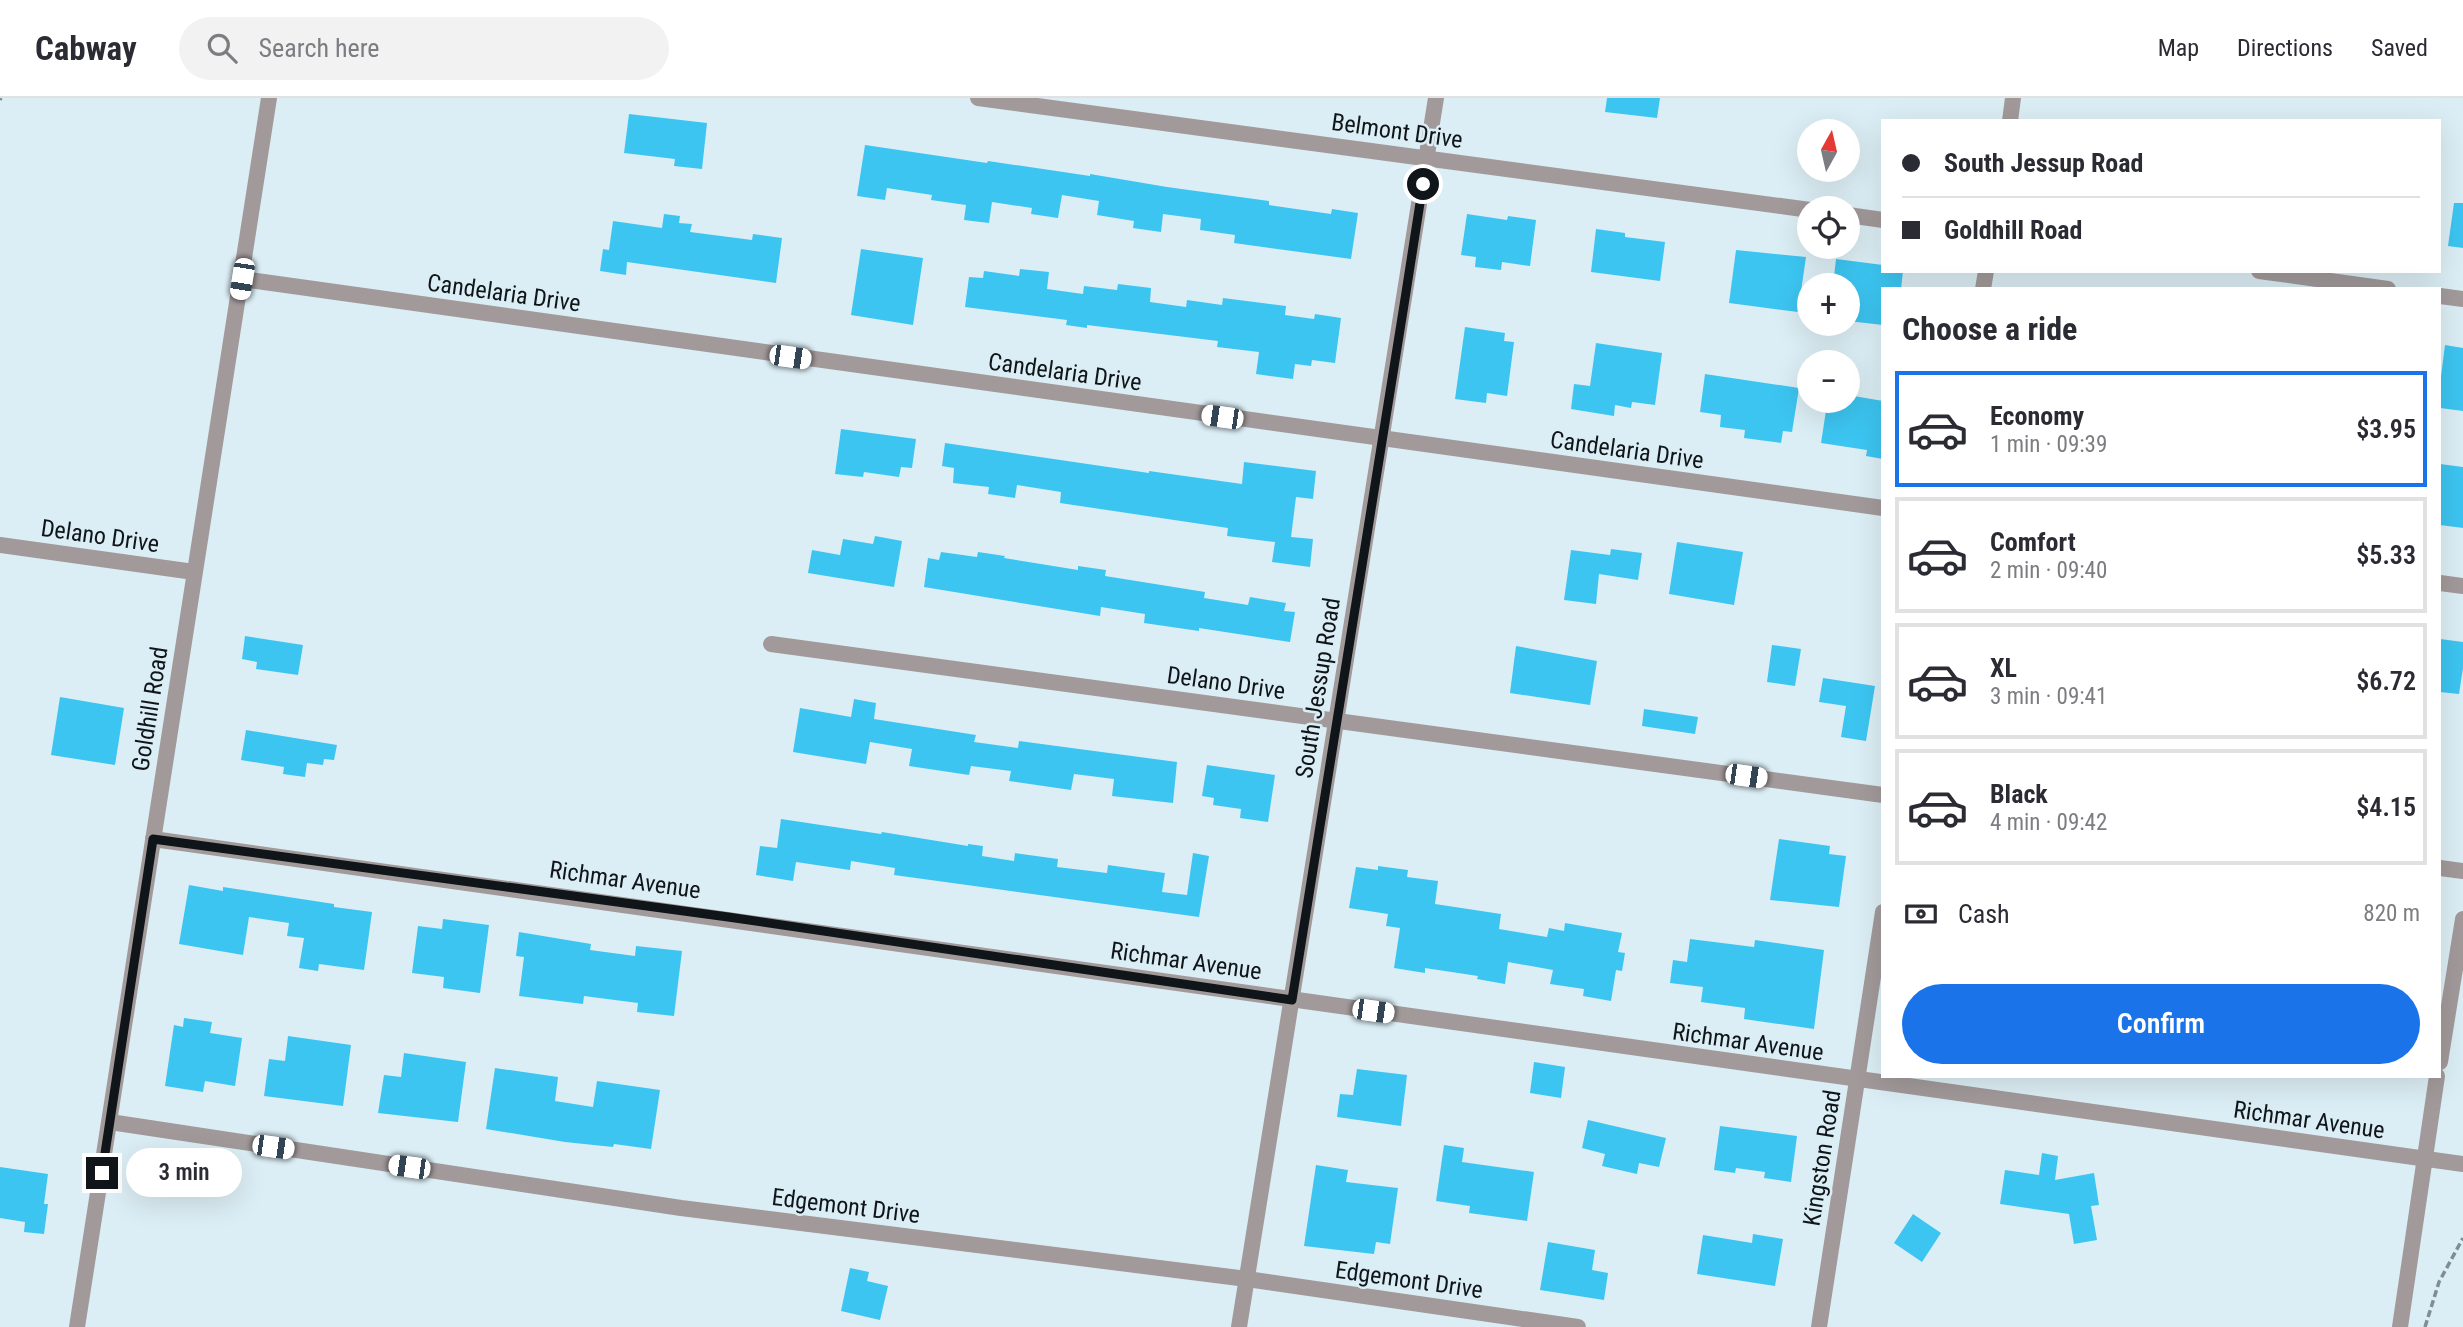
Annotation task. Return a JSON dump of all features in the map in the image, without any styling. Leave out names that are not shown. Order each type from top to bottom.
[{"type":"street","name":"Goldhill Road","points":[[77,1327],[270,98]]},
{"type":"street","name":"Belmont Drive","points":[[978,98],[1797,208]]},
{"type":"street","name":"South Jessup Road","points":[[1240,1327],[1436,98]]},
{"type":"street","points":[[2010,119],[2013,98]]},
{"type":"street","points":[[1860,217],[1881,220]]},
{"type":"street","points":[[2273,273],[2374,287]]},
{"type":"street","name":"Candelaria Drive","points":[[242,279],[1881,508]]},
{"type":"street","points":[[2441,296],[2463,299]]},
{"type":"street","name":"Delano Drive","points":[[0,545],[194,572]]},
{"type":"street","points":[[2441,583],[2463,586]]},
{"type":"street","name":"Delano Drive","points":[[771,644],[1881,795]]},
{"type":"street","name":"Richmar Avenue","points":[[153,839],[728,917],[1857,1081],[2463,1164]]},
{"type":"street","points":[[2441,868],[2463,871]]},
{"type":"street","points":[[2441,1056],[2463,919]]},
{"type":"street","name":"Kingston Road","points":[[1819,1327],[1881,925]]},
{"type":"street","points":[[2400,1327],[2437,1078]]},
{"type":"street","name":"Edgemont Drive","points":[[110,1122],[681,1208],[1247,1279],[1578,1327]]},
{"type":"path","points":[[2426,1327],[2439,1282],[2463,1238]]},
{"type":"building","points":[[1607,98],[1660,98],[1657,118],[1605,112]]},
{"type":"building","points":[[629,114],[707,123],[702,169],[674,166],[675,159],[624,153]]},
{"type":"building","points":[[865,145],[987,163],[1090,174],[1269,201],[1269,205],[1331,214],[1332,209],[1358,213],[1351,259],[1234,243],[1235,235],[1200,230],[1201,219],[1163,214],[1161,232],[1133,228],[1134,221],[1097,215],[1099,201],[1062,195],[1058,218],[1031,214],[1032,208],[992,202],[989,223],[964,220],[966,205],[931,200],[932,195],[887,188],[885,200],[857,196]]},
{"type":"building","points":[[2454,203],[2463,203],[2463,248],[2448,246]]},
{"type":"building","points":[[664,214],[680,216],[679,223],[692,224],[690,232],[752,240],[753,234],[782,238],[776,283],[627,262],[626,275],[600,271],[603,249],[609,250],[613,221],[662,228]]},
{"type":"building","points":[[1467,214],[1507,220],[1508,216],[1536,220],[1530,266],[1502,262],[1501,270],[1475,267],[1476,257],[1461,255]]},
{"type":"building","points":[[1596,229],[1625,233],[1625,237],[1665,242],[1660,281],[1591,272]]},
{"type":"building","points":[[861,249],[923,258],[913,325],[851,315]]},
{"type":"building","points":[[1736,250],[1806,259],[1804,273],[1797,273],[1797,312],[1729,303]]},
{"type":"building","points":[[1836,259],[1881,265],[1881,273],[1903,273],[1901,287],[1881,287],[1881,325],[1860,322],[1860,273],[1834,273]]},
{"type":"building","points":[[1020,269],[1049,272],[1047,289],[1083,294],[1084,286],[1117,290],[1118,284],[1151,288],[1150,302],[1186,307],[1187,300],[1222,305],[1223,298],[1286,306],[1285,315],[1314,319],[1315,314],[1341,318],[1335,363],[1312,360],[1311,366],[1295,364],[1293,379],[1256,374],[1259,352],[1217,347],[1218,341],[1087,325],[1087,328],[1066,325],[1067,320],[965,307],[969,277],[983,278],[984,271],[1019,276]]},
{"type":"building","points":[[1465,327],[1505,333],[1504,341],[1514,342],[1507,396],[1487,393],[1486,403],[1455,399]]},
{"type":"building","points":[[1596,343],[1662,353],[1655,405],[1632,402],[1631,408],[1615,405],[1614,416],[1571,409],[1574,384],[1590,386]]},
{"type":"building","points":[[2445,345],[2463,348],[2463,411],[2441,408]]},
{"type":"building","points":[[1705,374],[1797,388],[1792,432],[1783,431],[1781,443],[1744,438],[1745,430],[1720,427],[1721,415],[1700,412]]},
{"type":"building","points":[[1860,397],[1881,401],[1881,459],[1866,456],[1867,450],[1821,443],[1826,413],[1860,413]]},
{"type":"building","points":[[841,429],[916,439],[912,468],[901,467],[899,477],[864,472],[863,477],[835,474]]},
{"type":"building","points":[[945,443],[1242,484],[1244,462],[1316,471],[1313,499],[1296,497],[1291,537],[1313,539],[1310,567],[1272,562],[1275,542],[1227,536],[1228,528],[1060,503],[1061,492],[1017,485],[1015,498],[988,494],[989,487],[953,483],[954,468],[942,466]]},
{"type":"building","points":[[2441,464],[2463,467],[2463,528],[2441,525]]},
{"type":"building","points":[[875,536],[902,541],[894,587],[808,573],[812,550],[840,555],[843,539],[873,544]]},
{"type":"building","points":[[1677,542],[1743,552],[1734,605],[1669,594]]},
{"type":"building","points":[[1611,549],[1642,553],[1638,580],[1599,574],[1596,604],[1564,600],[1571,550],[1610,555]]},
{"type":"building","points":[[941,552],[977,557],[978,552],[1078,570],[1078,566],[1106,570],[1105,576],[1205,592],[1204,598],[1248,605],[1250,597],[1286,603],[1284,611],[1295,612],[1290,642],[1199,628],[1199,631],[1144,623],[1145,614],[1101,607],[1100,616],[924,587],[928,558],[939,560]]},
{"type":"building","points":[[245,636],[303,645],[298,675],[256,669],[257,662],[242,659]]},
{"type":"building","points":[[2441,639],[2463,642],[2459,694],[2441,692]]},
{"type":"building","points":[[1772,645],[1801,649],[1795,686],[1767,682]]},
{"type":"building","points":[[1516,646],[1597,661],[1590,705],[1510,693]]},
{"type":"building","points":[[1823,678],[1875,686],[1866,741],[1841,737],[1846,706],[1819,702]]},
{"type":"building","points":[[60,697],[124,708],[115,765],[51,755]]},
{"type":"building","points":[[854,699],[876,703],[874,719],[976,735],[974,742],[1018,748],[1019,741],[1177,762],[1173,803],[1112,796],[1114,779],[1074,774],[1071,790],[1009,781],[1011,771],[971,766],[969,775],[909,766],[912,749],[870,742],[866,764],[793,752],[800,708],[851,717]]},
{"type":"building","points":[[1644,709],[1698,717],[1695,734],[1642,726]]},
{"type":"building","points":[[246,730],[337,745],[334,760],[324,759],[323,765],[307,763],[305,777],[283,774],[284,767],[241,760]]},
{"type":"building","points":[[1207,765],[1275,775],[1268,822],[1240,818],[1241,809],[1213,805],[1214,798],[1202,796]]},
{"type":"building","points":[[781,819],[983,846],[982,856],[1014,861],[1015,853],[1058,859],[1057,867],[1107,873],[1108,865],[1165,873],[1162,892],[1187,895],[1193,853],[1209,856],[1199,917],[894,875],[895,868],[851,861],[850,870],[796,862],[793,881],[756,875],[760,846],[777,848]]},
{"type":"building","points":[[1779,839],[1830,846],[1829,854],[1846,856],[1839,907],[1770,900]]},
{"type":"building","points":[[1378,866],[1408,870],[1407,877],[1438,881],[1435,904],[1501,914],[1499,929],[1547,937],[1549,928],[1564,931],[1565,923],[1622,933],[1618,952],[1625,953],[1622,971],[1616,970],[1611,1001],[1583,996],[1584,989],[1550,984],[1553,970],[1508,962],[1505,984],[1477,979],[1478,976],[1425,968],[1425,973],[1394,968],[1400,928],[1386,926],[1388,914],[1349,908],[1356,867],[1378,870]]},
{"type":"building","points":[[189,885],[223,891],[223,887],[372,912],[364,970],[319,964],[318,971],[299,968],[304,938],[287,936],[289,923],[249,917],[243,955],[179,944]]},
{"type":"building","points":[[443,919],[489,925],[480,993],[443,988],[444,977],[412,973],[418,926],[442,929]]},
{"type":"building","points":[[519,932],[591,944],[590,950],[635,956],[636,946],[682,951],[674,1016],[637,1012],[638,1003],[584,996],[583,1004],[519,996],[524,957],[516,956]]},
{"type":"building","points":[[1690,939],[1754,947],[1755,940],[1824,950],[1814,1029],[1744,1019],[1745,1008],[1701,1002],[1703,987],[1670,983],[1673,960],[1687,962]]},
{"type":"building","points":[[184,1018],[212,1022],[210,1033],[242,1038],[235,1086],[205,1081],[203,1092],[165,1086],[174,1025],[183,1027]]},
{"type":"building","points":[[288,1036],[351,1045],[343,1106],[264,1096],[269,1059],[285,1061]]},
{"type":"building","points":[[404,1053],[466,1062],[458,1122],[378,1113],[384,1075],[401,1077]]},
{"type":"building","points":[[1534,1062],[1565,1067],[1561,1098],[1530,1093]]},
{"type":"building","points":[[495,1068],[558,1077],[555,1101],[593,1107],[597,1081],[660,1090],[651,1149],[565,1142],[486,1129]]},
{"type":"building","points":[[1357,1069],[1407,1075],[1401,1126],[1337,1117],[1340,1094],[1353,1095]]},
{"type":"building","points":[[1588,1120],[1666,1138],[1659,1167],[1639,1163],[1637,1174],[1602,1166],[1605,1154],[1582,1148]]},
{"type":"building","points":[[1720,1126],[1797,1136],[1791,1182],[1764,1178],[1765,1172],[1736,1168],[1735,1173],[1714,1170]]},
{"type":"building","points":[[1444,1145],[1464,1148],[1462,1162],[1534,1172],[1527,1221],[1469,1213],[1470,1206],[1436,1201]]},
{"type":"building","points":[[2042,1153],[2058,1156],[2055,1180],[2094,1173],[2099,1205],[2091,1206],[2097,1240],[2074,1244],[2069,1214],[2000,1204],[2005,1170],[2039,1175]]},
{"type":"building","points":[[1316,1165],[1348,1170],[1346,1182],[1398,1188],[1390,1244],[1376,1242],[1374,1254],[1304,1246]]},
{"type":"building","points":[[0,1167],[48,1174],[44,1234],[24,1232],[25,1222],[0,1218]]},
{"type":"building","points":[[1913,1214],[1941,1233],[1922,1262],[1894,1243]]},
{"type":"building","points":[[1753,1234],[1783,1239],[1775,1286],[1697,1274],[1703,1235],[1752,1243]]},
{"type":"building","points":[[1548,1242],[1595,1250],[1592,1270],[1608,1273],[1604,1300],[1540,1290]]},
{"type":"building","points":[[850,1268],[869,1272],[867,1281],[888,1286],[880,1320],[841,1311]]},
{"type":"route","points":[[102,1173],[153,839],[728,917],[1292,1000],[1423,184]]}]
